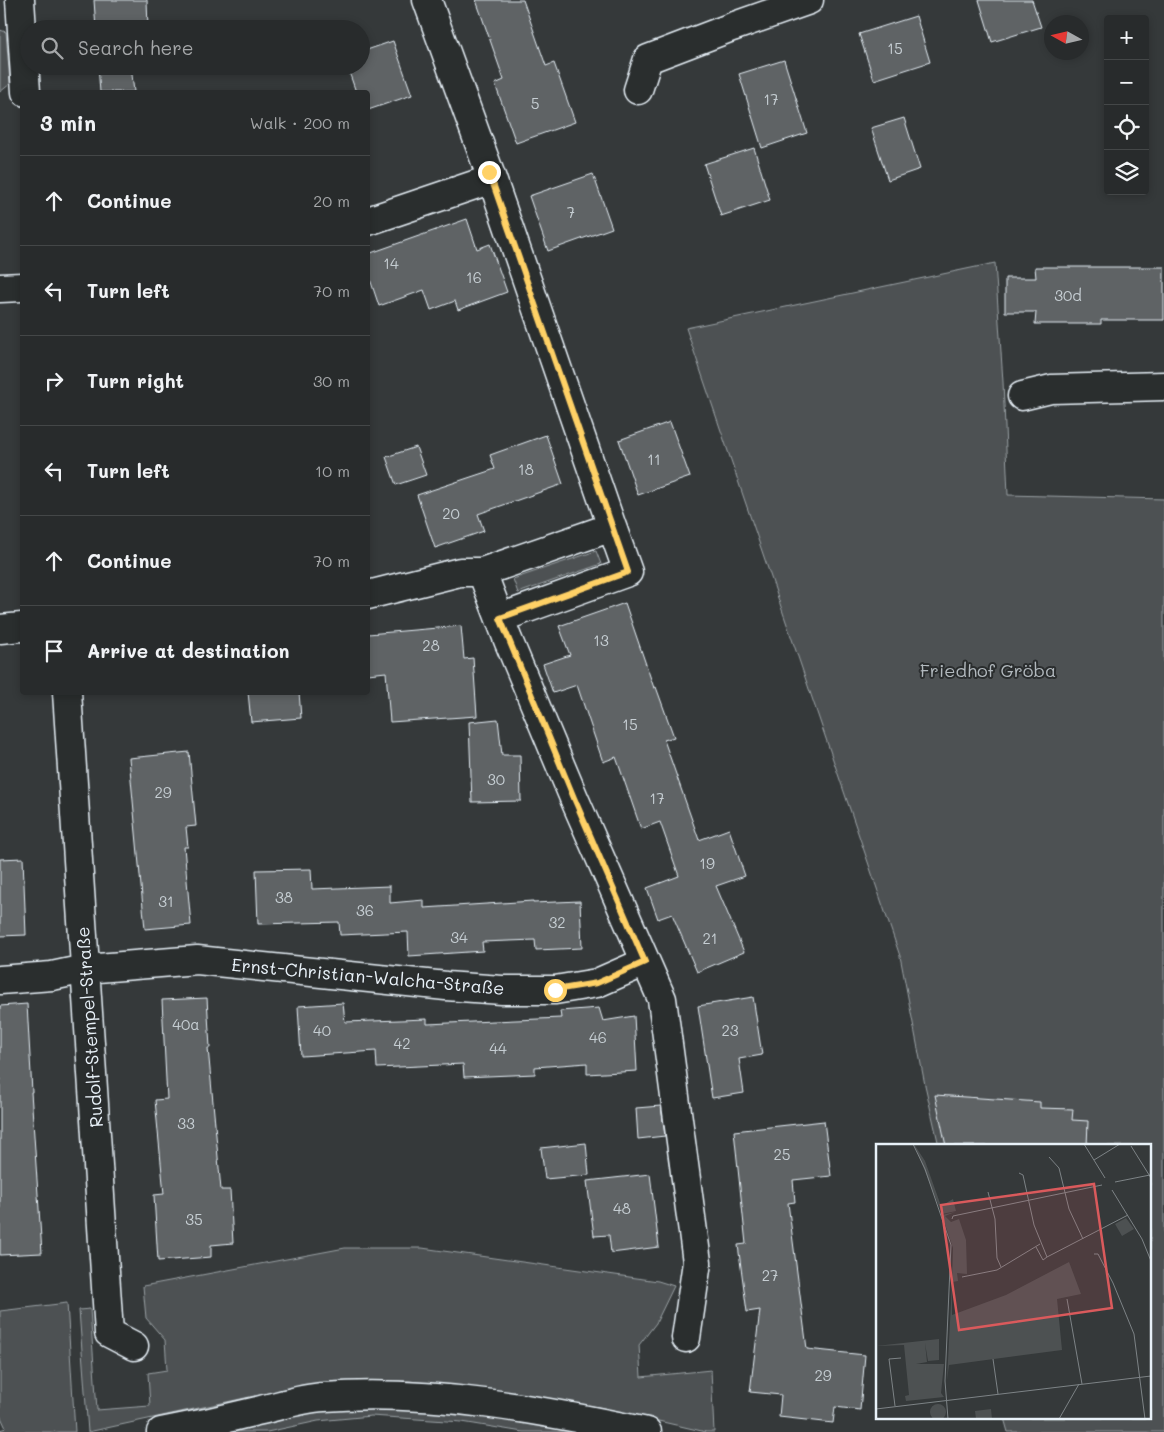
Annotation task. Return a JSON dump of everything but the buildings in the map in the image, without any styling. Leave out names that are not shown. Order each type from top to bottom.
[{"type":"street","points":[[20,0],[21,20]]},
{"type":"street","points":[[427,0],[492,179],[628,572],[500,618]]},
{"type":"street","points":[[638,90],[648,59],[809,0]]},
{"type":"street","points":[[25,75],[26,90]]},
{"type":"street","points":[[370,220],[492,179]]},
{"type":"street","points":[[0,288],[20,287]]},
{"type":"street","points":[[1022,396],[1051,389],[1164,386]]},
{"type":"street","points":[[370,594],[460,572],[482,572],[612,527]]},
{"type":"street","points":[[482,572],[574,798],[662,999],[697,1262],[686,1338]]},
{"type":"street","points":[[0,629],[20,627]]},
{"type":"street","name":"Rudolf-Stempel-Straße","points":[[67,695],[109,1333],[134,1346]]},
{"type":"street","name":"Ernst-Christian-Walcha-Straße","points":[[0,980],[52,976],[85,969],[197,960],[446,986],[502,990],[555,990],[597,983],[645,962]]},
{"type":"street","points":[[161,1432],[322,1397],[376,1395],[417,1396],[573,1416],[647,1432]]},
{"type":"green space","points":[[0,30],[6,32],[10,84],[0,92]]},
{"type":"green space","name":"Friedhof Gröba","points":[[995,263],[1008,495],[1164,499],[1164,1432],[1008,1432],[1005,1420],[1152,1420],[1152,1144],[939,1144],[900,956],[686,328]]},
{"type":"green space","points":[[596,551],[601,564],[518,593],[513,579]]},
{"type":"green space","points":[[345,1248],[422,1248],[658,1281],[674,1286],[656,1323],[639,1345],[641,1377],[711,1370],[714,1432],[706,1432],[598,1407],[476,1388],[409,1381],[366,1382],[268,1393],[88,1432],[79,1310],[90,1309],[97,1410],[150,1406],[148,1373],[167,1370],[165,1340],[146,1318],[143,1286]]},
{"type":"green space","points":[[67,1303],[75,1432],[0,1432],[0,1430],[6,1428],[0,1415],[0,1311]]},
{"type":"green space","points":[[372,1406],[464,1412],[583,1432],[523,1432],[462,1422],[371,1416],[318,1421],[267,1432],[221,1432],[317,1411]]},
{"type":"route","points":[[489,172],[628,572],[500,618],[574,798],[645,962],[597,983],[555,990]]}]
